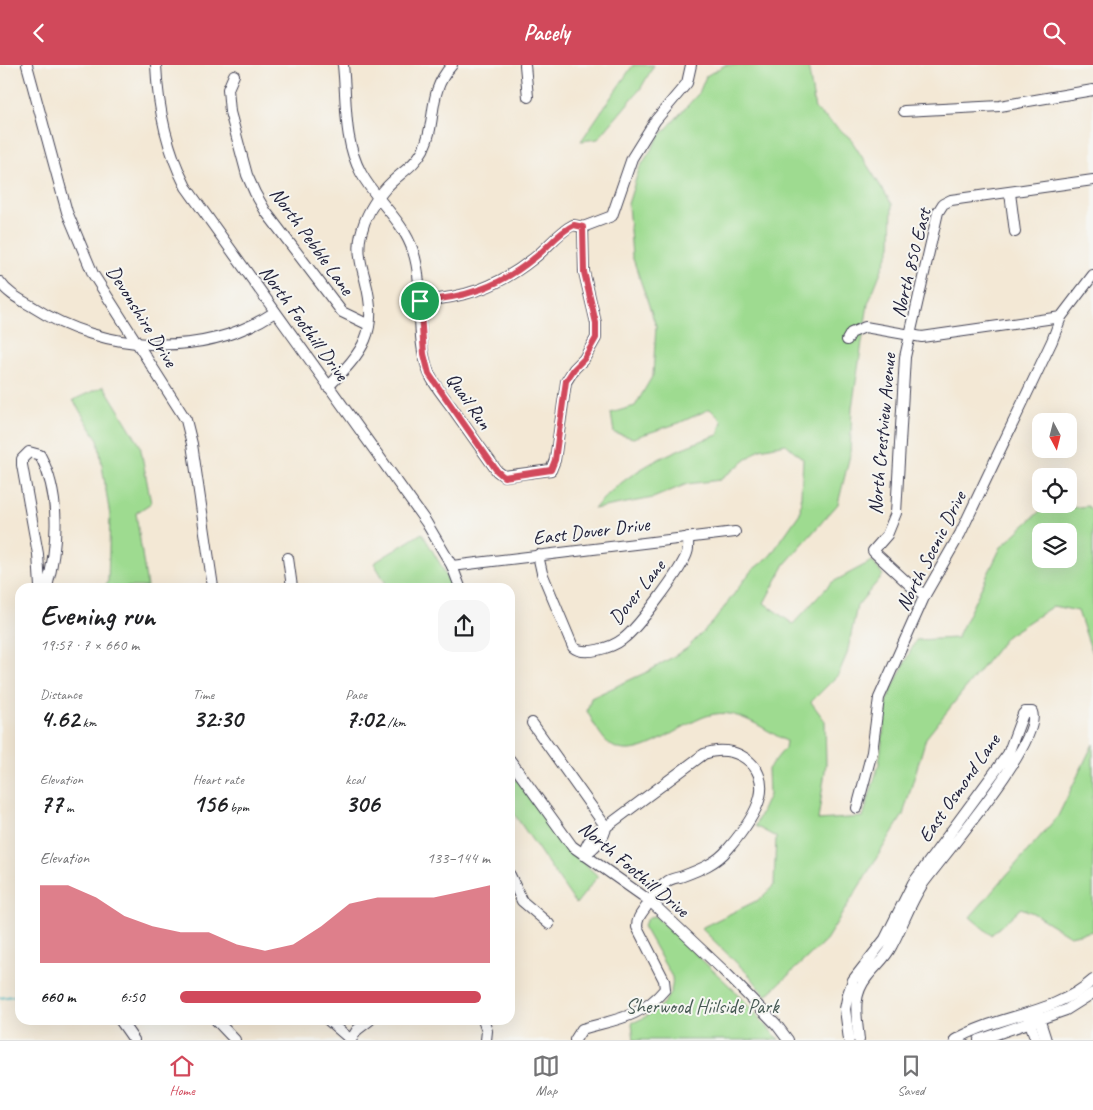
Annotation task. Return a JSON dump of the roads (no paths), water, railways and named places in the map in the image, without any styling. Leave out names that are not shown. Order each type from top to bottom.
[{"type":"street","name":"Devonshire Drive","points":[[27,65],[67,211],[93,274],[180,409],[190,432],[211,583]]},
{"type":"street","name":"North Foothill Drive","points":[[156,65],[162,121],[179,173],[195,202],[426,522],[452,566],[458,583]]},
{"type":"street","name":"Quail Run","points":[[343,65],[349,139],[361,174],[406,233],[413,252],[420,301],[424,354],[429,374],[497,471],[506,476],[551,470],[555,460],[566,381],[584,359],[596,338],[596,323],[584,272],[583,227]]},
{"type":"street","points":[[328,387],[356,358],[369,325],[370,297],[360,258],[360,236],[367,216],[386,187],[410,168],[423,150],[430,130],[436,90],[452,65]]},
{"type":"street","points":[[525,65],[528,97]]},
{"type":"street","points":[[420,301],[457,296],[495,285],[535,258],[562,230],[574,225],[583,227],[612,215],[632,157],[655,121],[687,83],[692,65]]},
{"type":"street","name":"North Pebble Lane","points":[[234,75],[228,89],[230,112],[247,175],[255,193],[266,212],[342,312],[369,325]]},
{"type":"street","points":[[904,111],[1000,106],[1093,90]]},
{"type":"street","points":[[1015,232],[1010,193],[1093,180]]},
{"type":"street","name":"North 850 East","points":[[910,336],[939,209],[948,201],[1010,193]]},
{"type":"street","name":"North Scenic Drive","points":[[857,808],[872,752],[879,698],[925,595],[960,534],[1052,341],[1061,317],[1093,275]]},
{"type":"street","points":[[0,282],[13,295],[66,325],[106,338],[136,343],[164,346],[216,338],[258,323],[275,312]]},
{"type":"street","points":[[847,340],[851,333],[865,327],[922,337],[1061,317]]},
{"type":"street","name":"North Crestview Avenue","points":[[910,336],[905,357],[896,513],[887,535],[874,551],[911,586],[925,595]]},
{"type":"street","points":[[40,583],[37,546],[22,465],[25,456],[29,452],[35,452],[40,455],[45,464],[55,507],[54,545],[48,583]]},
{"type":"street","name":"East Dover Drive","points":[[452,566],[735,532]]},
{"type":"street","name":"Dover Lane","points":[[538,555],[542,573],[573,647],[584,652],[606,647],[623,639],[639,622],[682,563],[688,551],[688,537]]},
{"type":"street","points":[[288,557],[291,583]]},
{"type":"street","name":"East Osmond Lane","points":[[850,1040],[845,1009],[853,980],[894,930],[922,885],[1018,758],[1032,723],[1032,712],[1024,714],[1008,755],[913,883],[894,930],[890,949],[865,979],[859,990],[854,1016],[859,1040]]},
{"type":"street","points":[[532,723],[606,827]]},
{"type":"street","points":[[575,1040],[582,1029],[638,1014],[657,999],[665,989],[664,981],[637,927],[637,920],[650,901],[663,893],[680,877],[702,869],[722,856],[758,804],[761,795],[759,777],[755,768],[742,755],[717,750],[704,754],[606,827],[600,828],[585,847],[584,855]]},
{"type":"street","name":"North Foothill Drive","points":[[515,770],[572,846],[650,901],[723,970],[776,1024],[788,1040]]},
{"type":"street","points":[[515,886],[522,901],[549,924]]},
{"type":"street","points":[[979,1040],[1033,1017],[1068,999],[1093,980]]},
{"type":"street","points":[[956,1040],[976,1030],[1066,1010],[1093,993]]},
{"type":"street","points":[[1033,1017],[1036,1040]]},
{"type":"street","points":[[1033,1017],[1046,1040]]},
{"type":"street","points":[[124,1025],[134,1040]]},
{"type":"street","points":[[221,1025],[235,1040]]},
{"type":"street","points":[[334,1025],[351,1040],[364,1025]]},
{"type":"street","points":[[485,1025],[487,1031],[486,1040]]},
{"type":"waterway","points":[[0,998],[15,996]]},
{"type":"park label","name":"Sherwood Hiilside Park","points":[[702,1006]]}]
